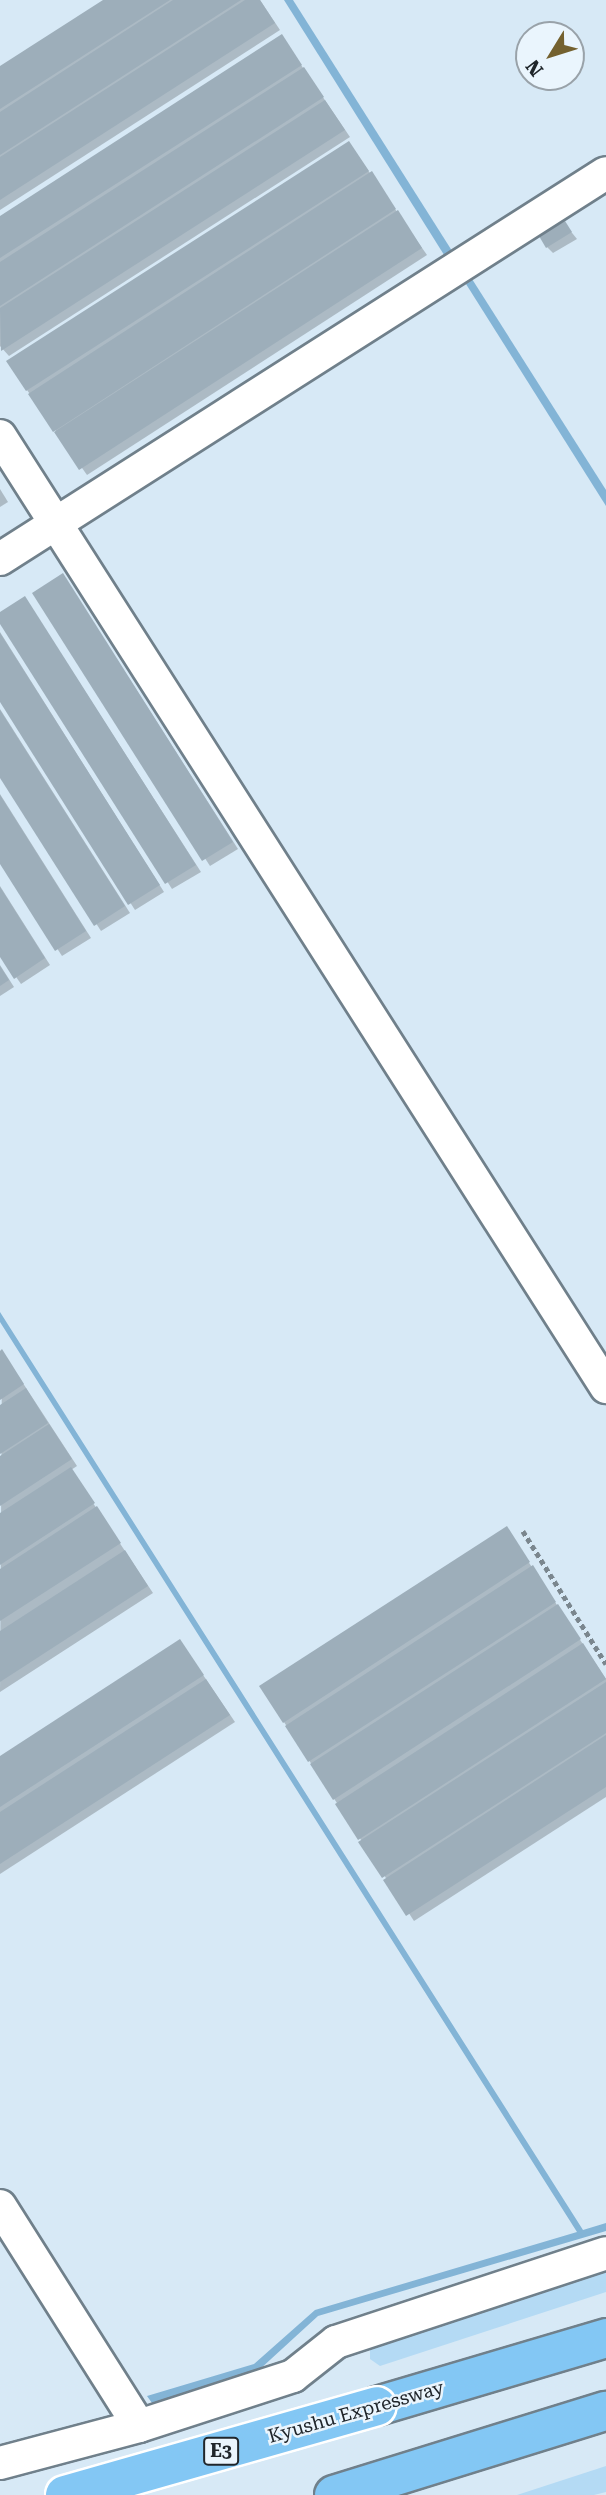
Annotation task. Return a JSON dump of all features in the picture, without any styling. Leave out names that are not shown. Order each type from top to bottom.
[{"type":"highway","name":"Kyushu Expressway","points":[[65,2495],[606,2338]]},
{"type":"highway","points":[[334,2495],[606,2411]]},
{"type":"street","points":[[0,559],[606,173]]},
{"type":"street","points":[[0,436],[606,1387]]},
{"type":"street","points":[[0,2206],[139,2426]]},
{"type":"street","points":[[0,2463],[139,2426],[293,2376],[336,2342],[606,2253]]},
{"type":"street","points":[[96,2437],[113,2495]]},
{"type":"path","points":[[523,1531],[606,1664]]},
{"type":"shaded area","points":[[284,0],[293,0],[454,254],[446,258]]},
{"type":"shaded area","points":[[472,279],[606,490],[606,506],[466,284]]},
{"type":"shaded area","points":[[0,1312],[583,2230],[606,2223],[606,2231],[318,2316],[259,2370],[152,2403],[147,2396],[254,2364],[315,2310],[577,2232],[0,1322]]},
{"type":"shaded area","points":[[606,2261],[606,2292],[380,2366],[370,2359],[370,2341]]},
{"type":"shaded area","points":[[606,2466],[606,2492],[594,2495],[517,2495]]},
{"type":"building","points":[[103,0],[170,0],[0,109],[0,66]]},
{"type":"building","points":[[173,0],[241,0],[0,155],[0,112]]},
{"type":"building","points":[[245,0],[260,0],[275,23],[0,200],[0,157]]},
{"type":"building","points":[[282,34],[302,65],[0,258],[0,216]]},
{"type":"building","points":[[304,67],[324,97],[0,306],[0,262]]},
{"type":"building","points":[[325,100],[345,130],[1,351],[0,308]]},
{"type":"building","points":[[349,141],[369,171],[26,391],[6,361]]},
{"type":"building","points":[[372,171],[396,209],[53,432],[28,394]]},
{"type":"building","points":[[398,210],[422,248],[79,470],[54,432]]},
{"type":"building","points":[[565,221],[572,232],[546,248],[539,236]]},
{"type":"building","points":[[63,573],[233,842],[202,861],[32,593]]},
{"type":"building","points":[[25,596],[196,865],[165,884],[0,624],[0,612]]},
{"type":"building","points":[[0,633],[160,885],[128,905],[0,702]]},
{"type":"building","points":[[0,710],[125,906],[94,926],[0,778]]},
{"type":"building","points":[[0,795],[86,931],[55,951],[0,864]]},
{"type":"building","points":[[0,887],[45,958],[14,979],[0,957]]},
{"type":"building","points":[[0,966],[9,980],[0,986]]},
{"type":"building","points":[[2,1349],[24,1384],[0,1400],[0,1351]]},
{"type":"building","points":[[26,1388],[48,1423],[0,1454],[0,1405]]},
{"type":"building","points":[[49,1424],[72,1459],[0,1506],[0,1456]]},
{"type":"building","points":[[71,1467],[95,1503],[0,1565],[0,1513]]},
{"type":"building","points":[[97,1506],[121,1543],[0,1621],[0,1569]]},
{"type":"building","points":[[507,1526],[530,1562],[283,1723],[259,1686]]},
{"type":"building","points":[[125,1550],[148,1586],[0,1682],[0,1631]]},
{"type":"building","points":[[533,1565],[556,1602],[308,1762],[285,1726]]},
{"type":"building","points":[[558,1604],[581,1639],[333,1800],[310,1764]]},
{"type":"building","points":[[180,1639],[204,1675],[0,1807],[0,1756]]},
{"type":"building","points":[[583,1643],[606,1679],[358,1840],[335,1804]]},
{"type":"building","points":[[206,1679],[230,1715],[0,1864],[0,1812]]},
{"type":"building","points":[[606,1682],[606,1733],[382,1878],[358,1842]]},
{"type":"building","points":[[606,1735],[606,1787],[406,1916],[383,1880]]}]
